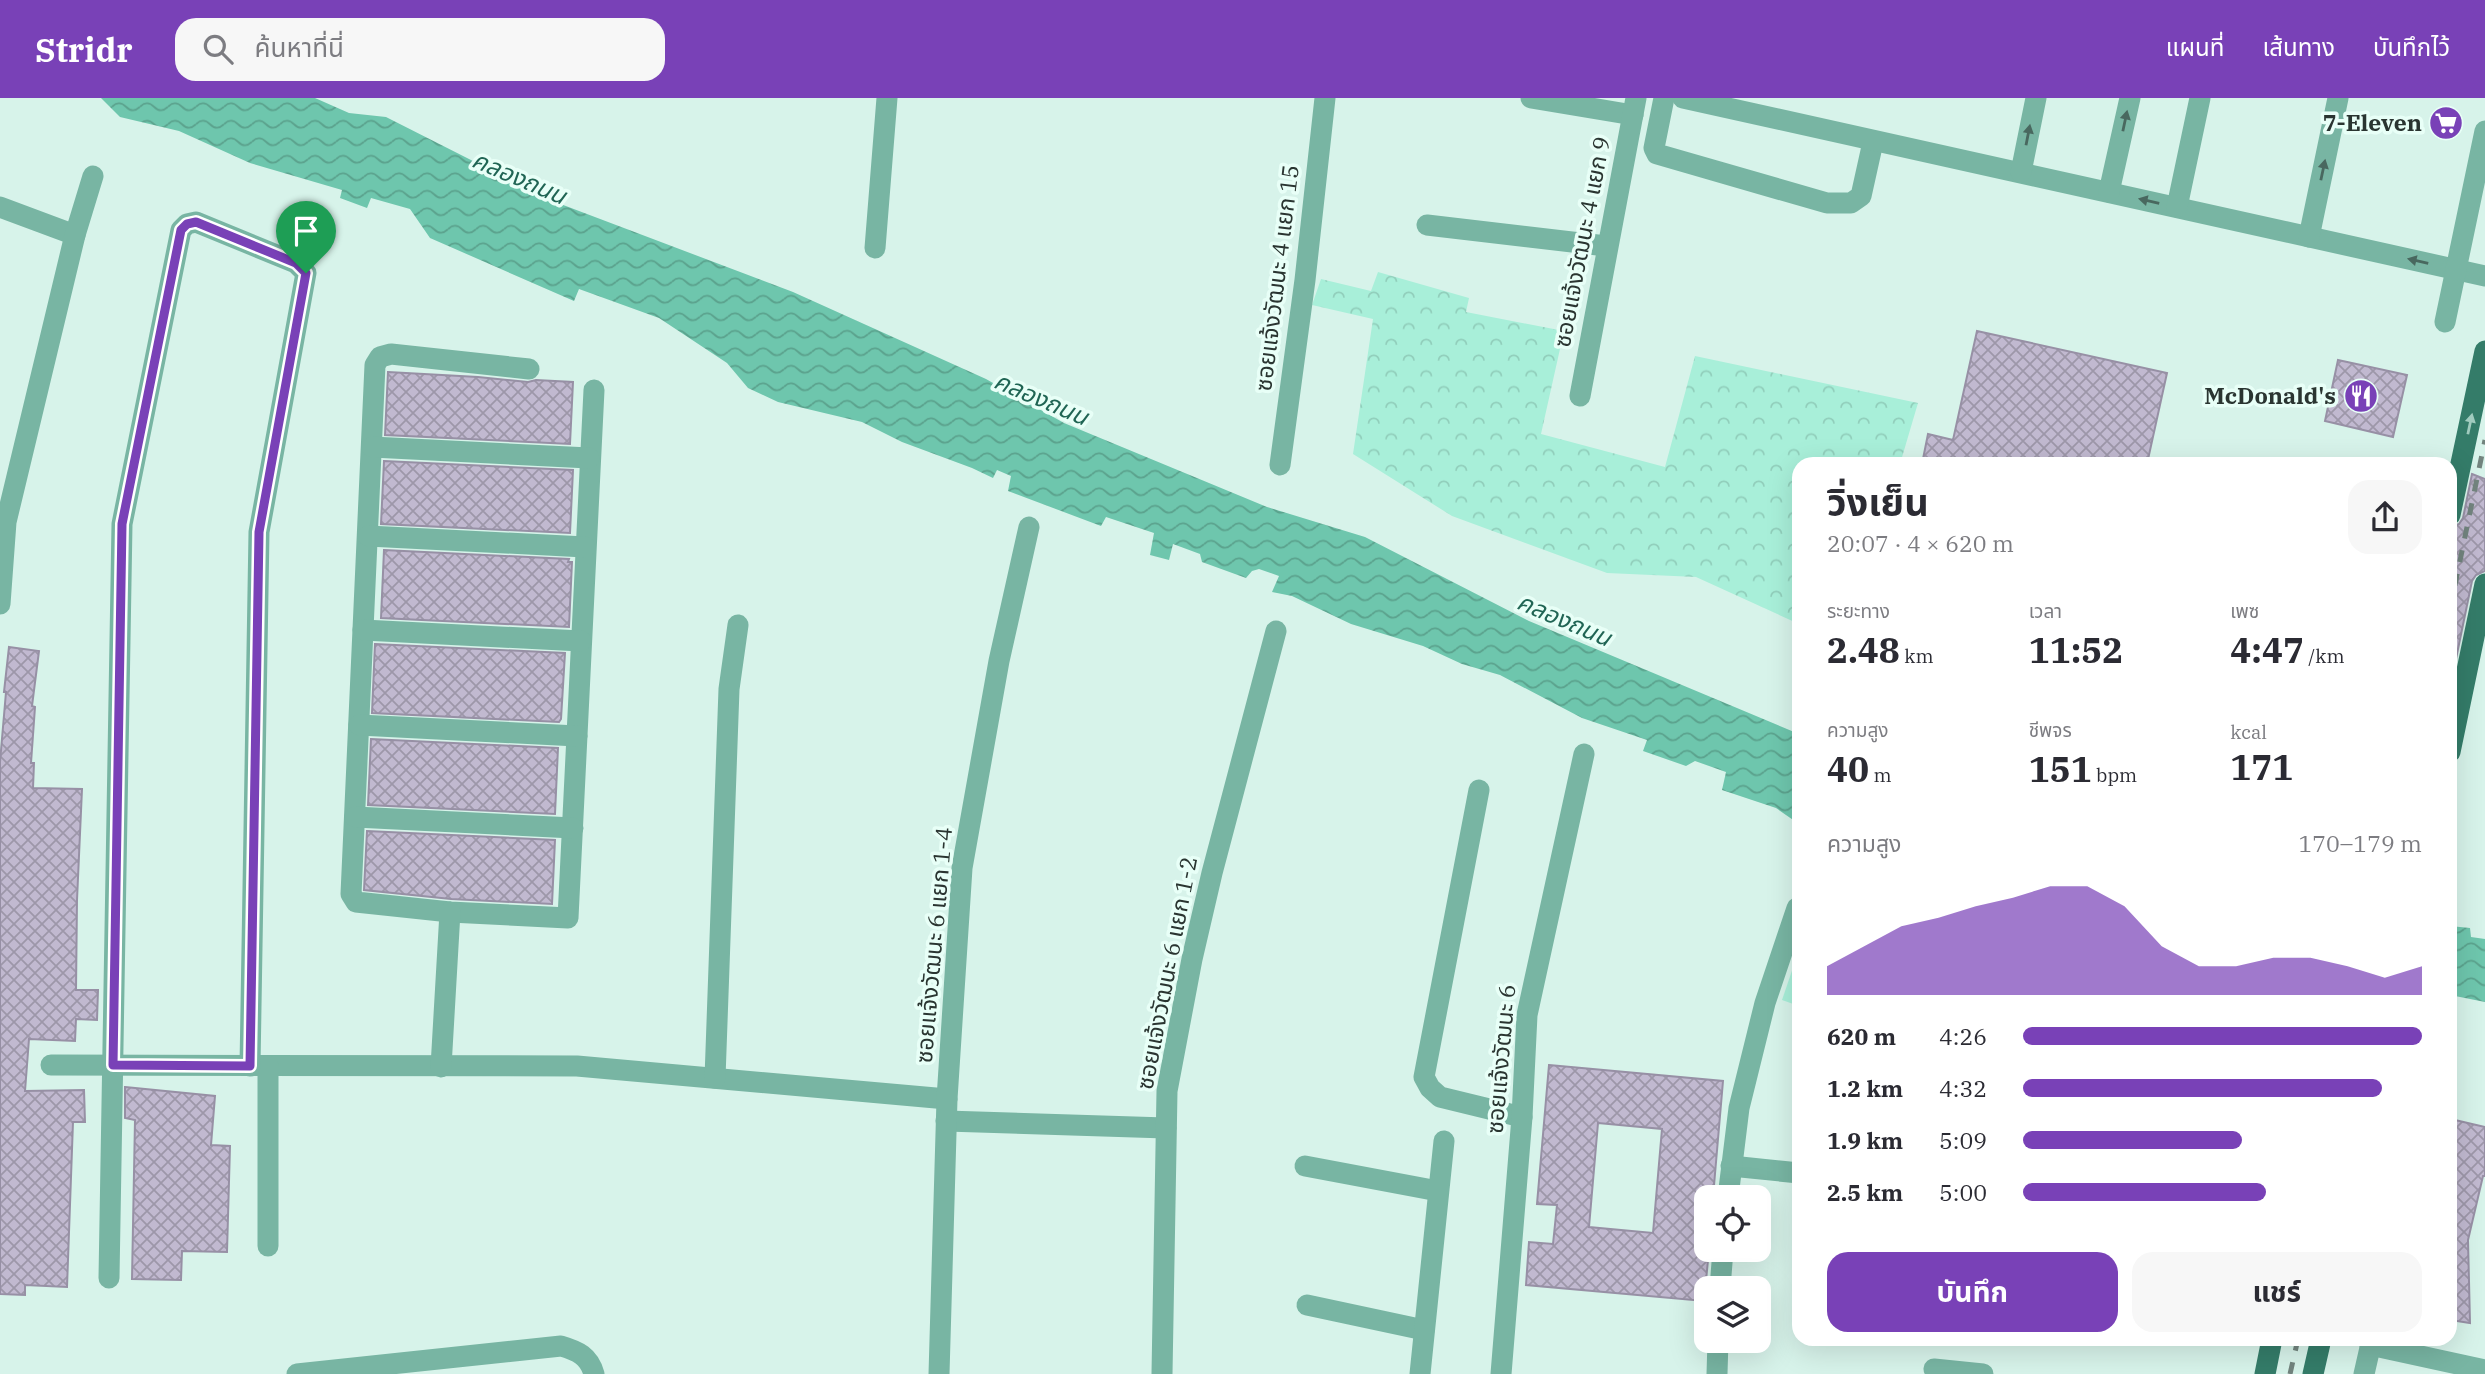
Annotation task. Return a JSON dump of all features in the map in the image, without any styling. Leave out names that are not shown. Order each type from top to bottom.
[{"type":"main road","points":[[2457,482],[2485,351]]},
{"type":"main road","points":[[2457,718],[2485,584]]},
{"type":"main road","points":[[2265,1374],[2271,1346]]},
{"type":"main road","points":[[2313,1374],[2319,1346]]},
{"type":"street","points":[[875,248],[887,98]]},
{"type":"street","name":"ซอยแจ้งวัฒนะ 4 แยก 15","points":[[1280,465],[1305,280],[1325,98]]},
{"type":"street","points":[[1531,98],[1635,106]]},
{"type":"street","points":[[1664,98],[1654,148],[1657,154],[1827,203],[1851,203],[1861,197],[1873,142]]},
{"type":"street","points":[[1683,98],[2485,276]]},
{"type":"street","points":[[2021,172],[2036,98]]},
{"type":"street","points":[[2109,192],[2130,98]]},
{"type":"street","points":[[2177,207],[2200,98]]},
{"type":"street","points":[[2309,237],[2338,98]]},
{"type":"street","name":"ซอยแจ้งวัฒนะ 4 แยก 9","points":[[1580,396],[1606,246],[1635,106]]},
{"type":"street","points":[[2445,322],[2485,131]]},
{"type":"street","points":[[0,604],[6,522],[75,235],[93,176]]},
{"type":"street","points":[[0,207],[75,235]]},
{"type":"street","points":[[109,1278],[122,524],[181,230],[187,224],[196,222],[296,263],[306,273],[259,532],[259,1066],[268,1246]]},
{"type":"street","points":[[1427,225],[1606,246]]},
{"type":"street","points":[[529,369],[391,354],[380,357],[375,365],[351,894],[354,901],[450,912],[568,918],[594,390]]},
{"type":"street","points":[[372,447],[589,458]]},
{"type":"street","name":"ซอยแจ้งวัฒนะ 6 แยก 1-4","points":[[939,1374],[947,1098],[962,868],[999,661],[1028,527]]},
{"type":"street","points":[[368,536],[585,547]]},
{"type":"street","points":[[715,1078],[729,688],[738,625]]},
{"type":"street","points":[[363,630],[581,640]]},
{"type":"street","name":"ซอยแจ้งวัฒนะ 6 แยก 1-2","points":[[1162,1374],[1167,1091],[1192,959],[1212,873],[1276,631]]},
{"type":"street","points":[[359,725],[577,736]]},
{"type":"street","name":"ซอยแจ้งวัฒนะ 6","points":[[1501,1374],[1522,1117],[1527,1015],[1584,754]]},
{"type":"street","points":[[1479,790],[1424,1077],[1430,1088],[1440,1097],[1522,1117]]},
{"type":"street","points":[[355,817],[573,828]]},
{"type":"street","points":[[441,1067],[450,912]]},
{"type":"street","points":[[1729,1185],[1739,1108],[1765,1003],[1792,923]]},
{"type":"street","points":[[51,1065],[577,1066],[947,1098]]},
{"type":"street","points":[[946,1121],[1166,1128]]},
{"type":"street","points":[[1420,1374],[1444,1141]]},
{"type":"street","points":[[1305,1166],[1438,1191]]},
{"type":"street","points":[[1731,1166],[1792,1172]]},
{"type":"street","points":[[1307,1305],[1424,1330]]},
{"type":"street","points":[[297,1374],[561,1346],[576,1350],[587,1358],[594,1374]]},
{"type":"street","points":[[2364,1374],[2370,1346]]},
{"type":"street","points":[[2387,1346],[2485,1370]]},
{"type":"street","points":[[1717,1374],[1718,1353]]},
{"type":"street","points":[[1934,1369],[1983,1374]]},
{"type":"green space","points":[[1378,272],[1469,298],[1466,312],[1564,331],[1541,434],[1665,467],[1695,356],[1918,403],[1902,457],[1792,457],[1792,621],[1696,577],[1607,573],[1452,516],[1353,454],[1373,319],[1312,305],[1321,279],[1371,291]]},
{"type":"green space","points":[[1792,971],[1792,1004],[1782,1000]]},
{"type":"water","points":[[101,98],[315,98],[349,113],[386,117],[550,200],[793,292],[986,379],[1064,423],[1267,507],[1365,537],[1529,621],[1792,731],[1792,819],[1776,808],[1722,790],[1726,772],[1695,761],[1686,766],[1643,751],[1647,740],[1582,718],[1500,675],[1462,664],[1423,646],[1351,624],[1292,596],[1272,592],[1279,576],[1259,569],[1252,571],[1246,578],[1202,562],[1200,554],[1173,544],[1169,560],[1150,555],[1154,533],[1106,517],[1101,526],[1008,491],[1011,476],[997,470],[993,478],[902,442],[862,422],[778,402],[748,388],[727,363],[659,318],[579,289],[574,301],[430,238],[410,209],[371,198],[367,208],[340,198],[342,190],[250,163],[179,131],[120,117]]},
{"type":"water","points":[[2457,927],[2470,928],[2471,937],[2485,939],[2485,1002],[2457,996]]},
{"type":"building","points":[[1977,331],[2167,373],[2149,457],[1923,457],[1928,434],[1953,440]]},
{"type":"building","points":[[2338,360],[2407,375],[2393,437],[2325,421]]},
{"type":"building","points":[[388,372],[528,382],[573,382],[570,444],[385,435]]},
{"type":"building","points":[[384,461],[573,470],[570,533],[381,524]]},
{"type":"building","points":[[2472,474],[2485,479],[2485,571],[2476,575],[2472,581],[2457,654],[2457,525],[2463,518]]},
{"type":"building","points":[[384,550],[569,559],[568,562],[572,562],[569,627],[381,618]]},
{"type":"building","points":[[375,644],[565,653],[561,719],[559,722],[372,713]]},
{"type":"building","points":[[9,647],[39,651],[32,706],[35,707],[31,763],[34,763],[33,788],[82,789],[76,990],[98,990],[97,1020],[76,1019],[75,1041],[29,1039],[25,1091],[84,1090],[85,1122],[73,1122],[67,1287],[25,1285],[25,1295],[0,1294],[0,762]]},
{"type":"building","points":[[371,739],[558,748],[555,814],[368,805]]},
{"type":"building","points":[[367,831],[555,840],[552,904],[451,899],[364,890]]},
{"type":"building","points":[[1549,1065],[1723,1081],[1714,1185],[1694,1185],[1694,1262],[1708,1262],[1706,1276],[1694,1276],[1694,1300],[1526,1285],[1529,1242],[1553,1244],[1557,1205],[1537,1204]],"holes":[[[1598,1123],[1662,1129],[1653,1233],[1589,1227]]]},
{"type":"building","points":[[125,1087],[215,1096],[211,1145],[230,1146],[227,1252],[182,1251],[181,1280],[132,1279],[135,1120],[125,1118]]},
{"type":"building","points":[[2457,1120],[2485,1127],[2485,1176],[2468,1240],[2470,1323],[2457,1321]]},
{"type":"railway","points":[[2457,575],[2485,440]]},
{"type":"railway","points":[[2290,1374],[2296,1346]]},
{"type":"place","name":"7-Eleven","points":[[2446,123]]},
{"type":"place","name":"McDonald's","points":[[2361,396]]},
{"type":"route","points":[[196,222],[296,263],[306,273],[259,532],[250,1066],[113,1065],[122,524],[181,230],[187,224],[196,222]]},
{"type":"water label","name":"คลองถนน","points":[[519,178]]},
{"type":"water label","name":"คลองถนน","points":[[1041,399]]},
{"type":"water label","name":"คลองถนน","points":[[1564,620]]}]
